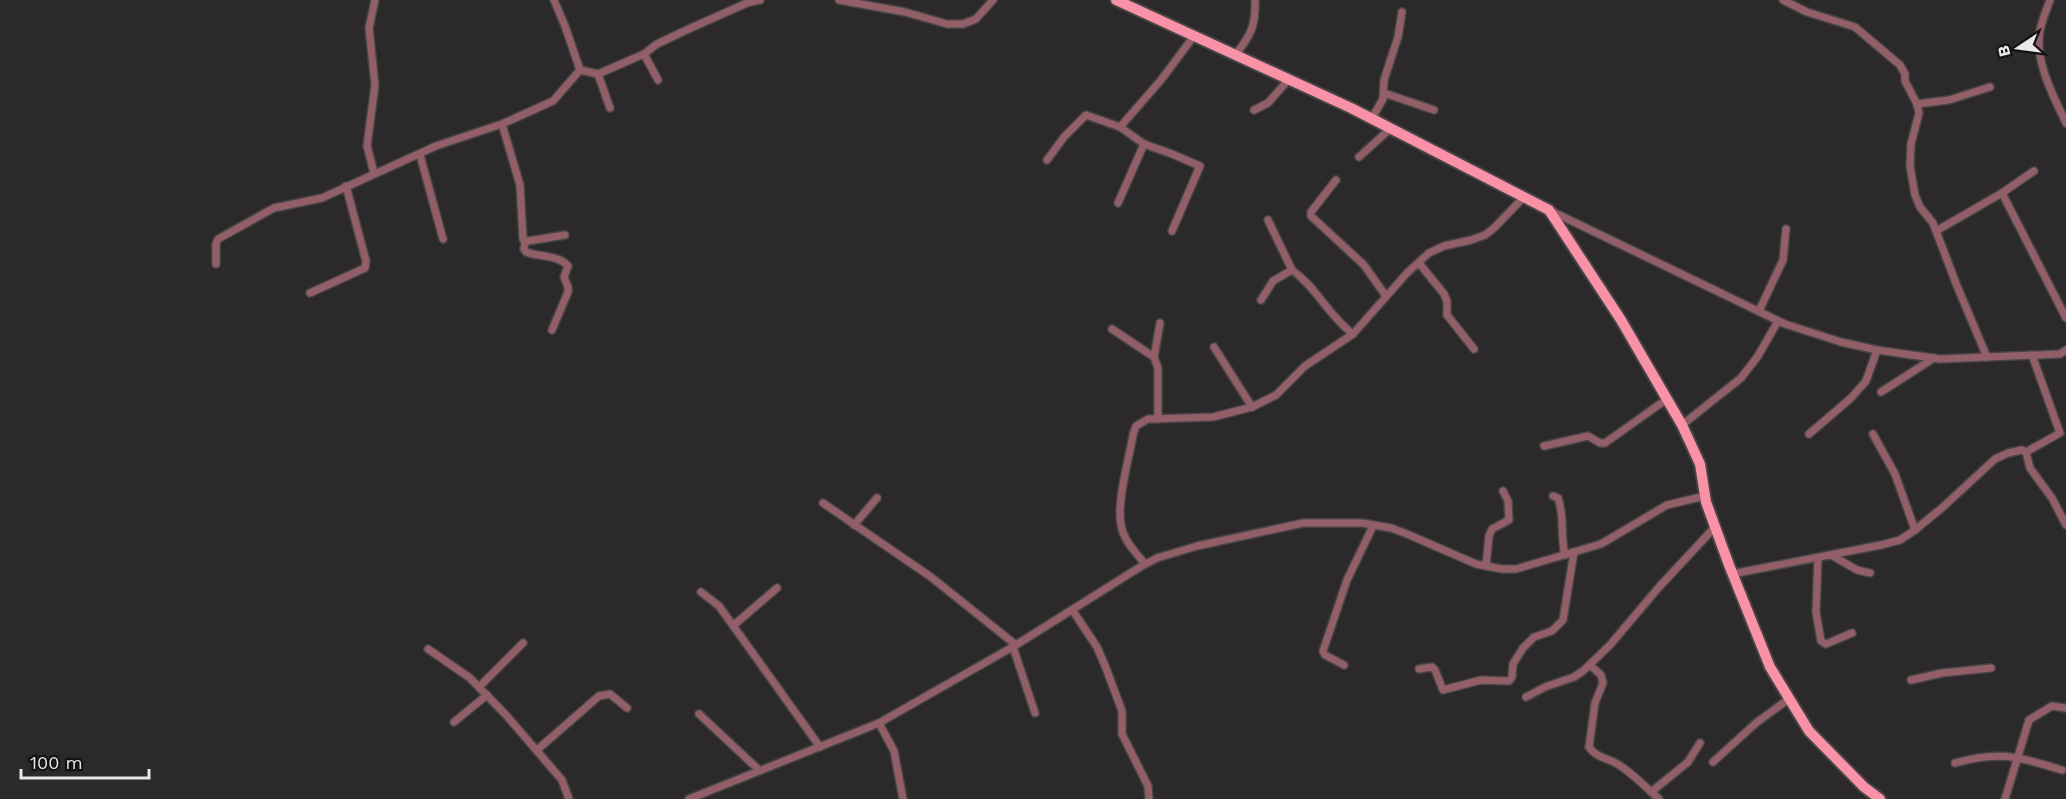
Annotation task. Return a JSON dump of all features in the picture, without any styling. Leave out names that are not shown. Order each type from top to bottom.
[{"type":"main road","points":[[1116,0],[1372,118],[1549,210],[1621,320],[1682,425],[1700,464],[1705,496],[1732,574],[1770,667],[1809,731],[1864,787],[1880,799]]},
{"type":"street","points":[[374,173],[367,146],[375,85],[369,28],[375,0]]},
{"type":"street","points":[[554,0],[580,70]]},
{"type":"street","points":[[580,70],[598,74],[644,54],[657,44],[693,27],[747,3],[760,0]]},
{"type":"street","points":[[839,0],[905,12],[947,24],[963,24],[976,18],[993,0]]},
{"type":"street","points":[[1236,54],[1250,37],[1256,0]]},
{"type":"street","points":[[1783,0],[1807,12],[1855,27],[1900,64],[1919,113],[1911,144],[1910,166],[1917,201],[1933,223],[1988,357]]},
{"type":"street","points":[[2050,0],[2042,20],[2039,38],[2048,80],[2066,123]]},
{"type":"street","points":[[1372,118],[1383,99],[1384,80],[1398,37],[1402,12]]},
{"type":"street","points":[[1120,127],[1161,80],[1194,36]]},
{"type":"street","points":[[644,54],[658,80]]},
{"type":"street","points":[[216,264],[218,239],[274,208],[322,198],[436,146],[502,124],[553,101],[580,70]]},
{"type":"street","points":[[598,74],[610,108]]},
{"type":"street","points":[[1254,110],[1268,103],[1289,80]]},
{"type":"street","points":[[1917,104],[1949,100],[1990,87]]},
{"type":"street","points":[[1384,93],[1434,110]]},
{"type":"street","points":[[1047,160],[1064,137],[1086,115],[1120,127],[1144,144],[1200,166],[1173,231]]},
{"type":"street","points":[[502,124],[520,185],[524,249],[526,252],[565,262],[568,266],[564,277],[568,292],[552,330]]},
{"type":"street","points":[[1359,157],[1391,128]]},
{"type":"street","points":[[1118,203],[1144,144]]},
{"type":"street","points":[[420,155],[443,239]]},
{"type":"street","points":[[1936,231],[2002,193],[2034,171]]},
{"type":"street","points":[[1336,180],[1311,212],[1311,216],[1364,265],[1386,296]]},
{"type":"street","points":[[310,293],[365,267],[366,261],[346,186]]},
{"type":"street","points":[[2002,193],[2066,318]]},
{"type":"street","points":[[1145,564],[1121,528],[1120,506],[1136,426],[1148,419],[1205,418],[1227,415],[1252,407],[1276,395],[1305,366],[1353,334],[1386,296],[1434,250],[1485,235],[1523,198]]},
{"type":"street","points":[[1549,210],[1778,321],[1841,342],[1934,358],[2060,354],[2066,350]]},
{"type":"street","points":[[1268,220],[1292,270],[1329,313],[1353,334]]},
{"type":"street","points":[[1759,311],[1783,260],[1786,229]]},
{"type":"street","points":[[525,241],[565,235]]},
{"type":"street","points":[[1419,263],[1444,294],[1447,301],[1447,315],[1474,349]]},
{"type":"street","points":[[1261,300],[1272,281],[1292,270]]},
{"type":"street","points":[[1682,425],[1741,378],[1758,356],[1778,321]]},
{"type":"street","points":[[1158,419],[1158,368],[1154,357],[1160,323]]},
{"type":"street","points":[[1112,329],[1154,357]]},
{"type":"street","points":[[1214,347],[1252,407]]},
{"type":"street","points":[[1809,434],[1851,398],[1866,381],[1877,350]]},
{"type":"street","points":[[1732,574],[1900,540],[1915,530],[1995,459],[2008,453],[2022,450],[2026,452],[2060,433],[2032,355]]},
{"type":"street","points":[[1881,392],[1934,358]]},
{"type":"street","points":[[1544,446],[1581,436],[1588,436],[1605,443],[1667,399]]},
{"type":"street","points":[[1873,434],[1894,474],[1915,530]]},
{"type":"street","points":[[2026,452],[2030,468],[2052,498],[2066,525]]},
{"type":"street","points":[[1486,566],[1489,536],[1492,529],[1509,520],[1511,515],[1503,491]]},
{"type":"street","points":[[1553,496],[1558,498],[1562,509],[1561,539],[1565,555]]},
{"type":"street","points":[[688,799],[702,797],[759,770],[879,723],[1073,611],[1145,564],[1197,546],[1303,523],[1339,522],[1391,528],[1463,560],[1502,569],[1516,569],[1601,544],[1667,505],[1705,496]]},
{"type":"street","points":[[854,525],[877,498]]},
{"type":"street","points":[[823,503],[931,577],[1014,646],[1035,713]]},
{"type":"street","points":[[1344,665],[1325,655],[1323,651],[1347,580],[1372,526]]},
{"type":"street","points":[[1526,697],[1545,687],[1574,677],[1590,665],[1715,527]]},
{"type":"street","points":[[1419,669],[1432,667],[1443,690],[1480,680],[1509,681],[1512,677],[1513,664],[1523,648],[1534,637],[1552,631],[1563,620],[1574,552]]},
{"type":"street","points":[[1831,555],[1844,565],[1870,573]]},
{"type":"street","points":[[1818,558],[1816,612],[1821,641],[1826,644],[1852,633]]},
{"type":"street","points":[[734,625],[777,588]]},
{"type":"street","points":[[701,592],[719,606],[734,625],[820,747]]},
{"type":"street","points":[[1073,611],[1097,646],[1106,668],[1122,711],[1122,734],[1148,786],[1149,799]]},
{"type":"street","points":[[479,687],[523,644]]},
{"type":"street","points":[[428,649],[470,678],[487,695],[562,780],[570,799]]},
{"type":"street","points":[[1590,665],[1601,675],[1603,683],[1595,703],[1589,747],[1600,757],[1613,760],[1622,766],[1659,799]]},
{"type":"street","points":[[1911,680],[1942,673],[1990,668]]},
{"type":"street","points":[[537,750],[599,696],[610,694],[627,708]]},
{"type":"street","points":[[454,722],[487,695]]},
{"type":"street","points":[[1713,762],[1756,723],[1790,698]]},
{"type":"street","points":[[2005,799],[2029,720],[2052,706],[2066,708]]},
{"type":"street","points":[[699,714],[759,770]]},
{"type":"street","points":[[879,723],[894,751],[903,799]]},
{"type":"street","points":[[1651,792],[1688,762],[1700,743]]},
{"type":"street","points":[[1955,763],[1976,757],[2018,756],[2062,770]]}]
